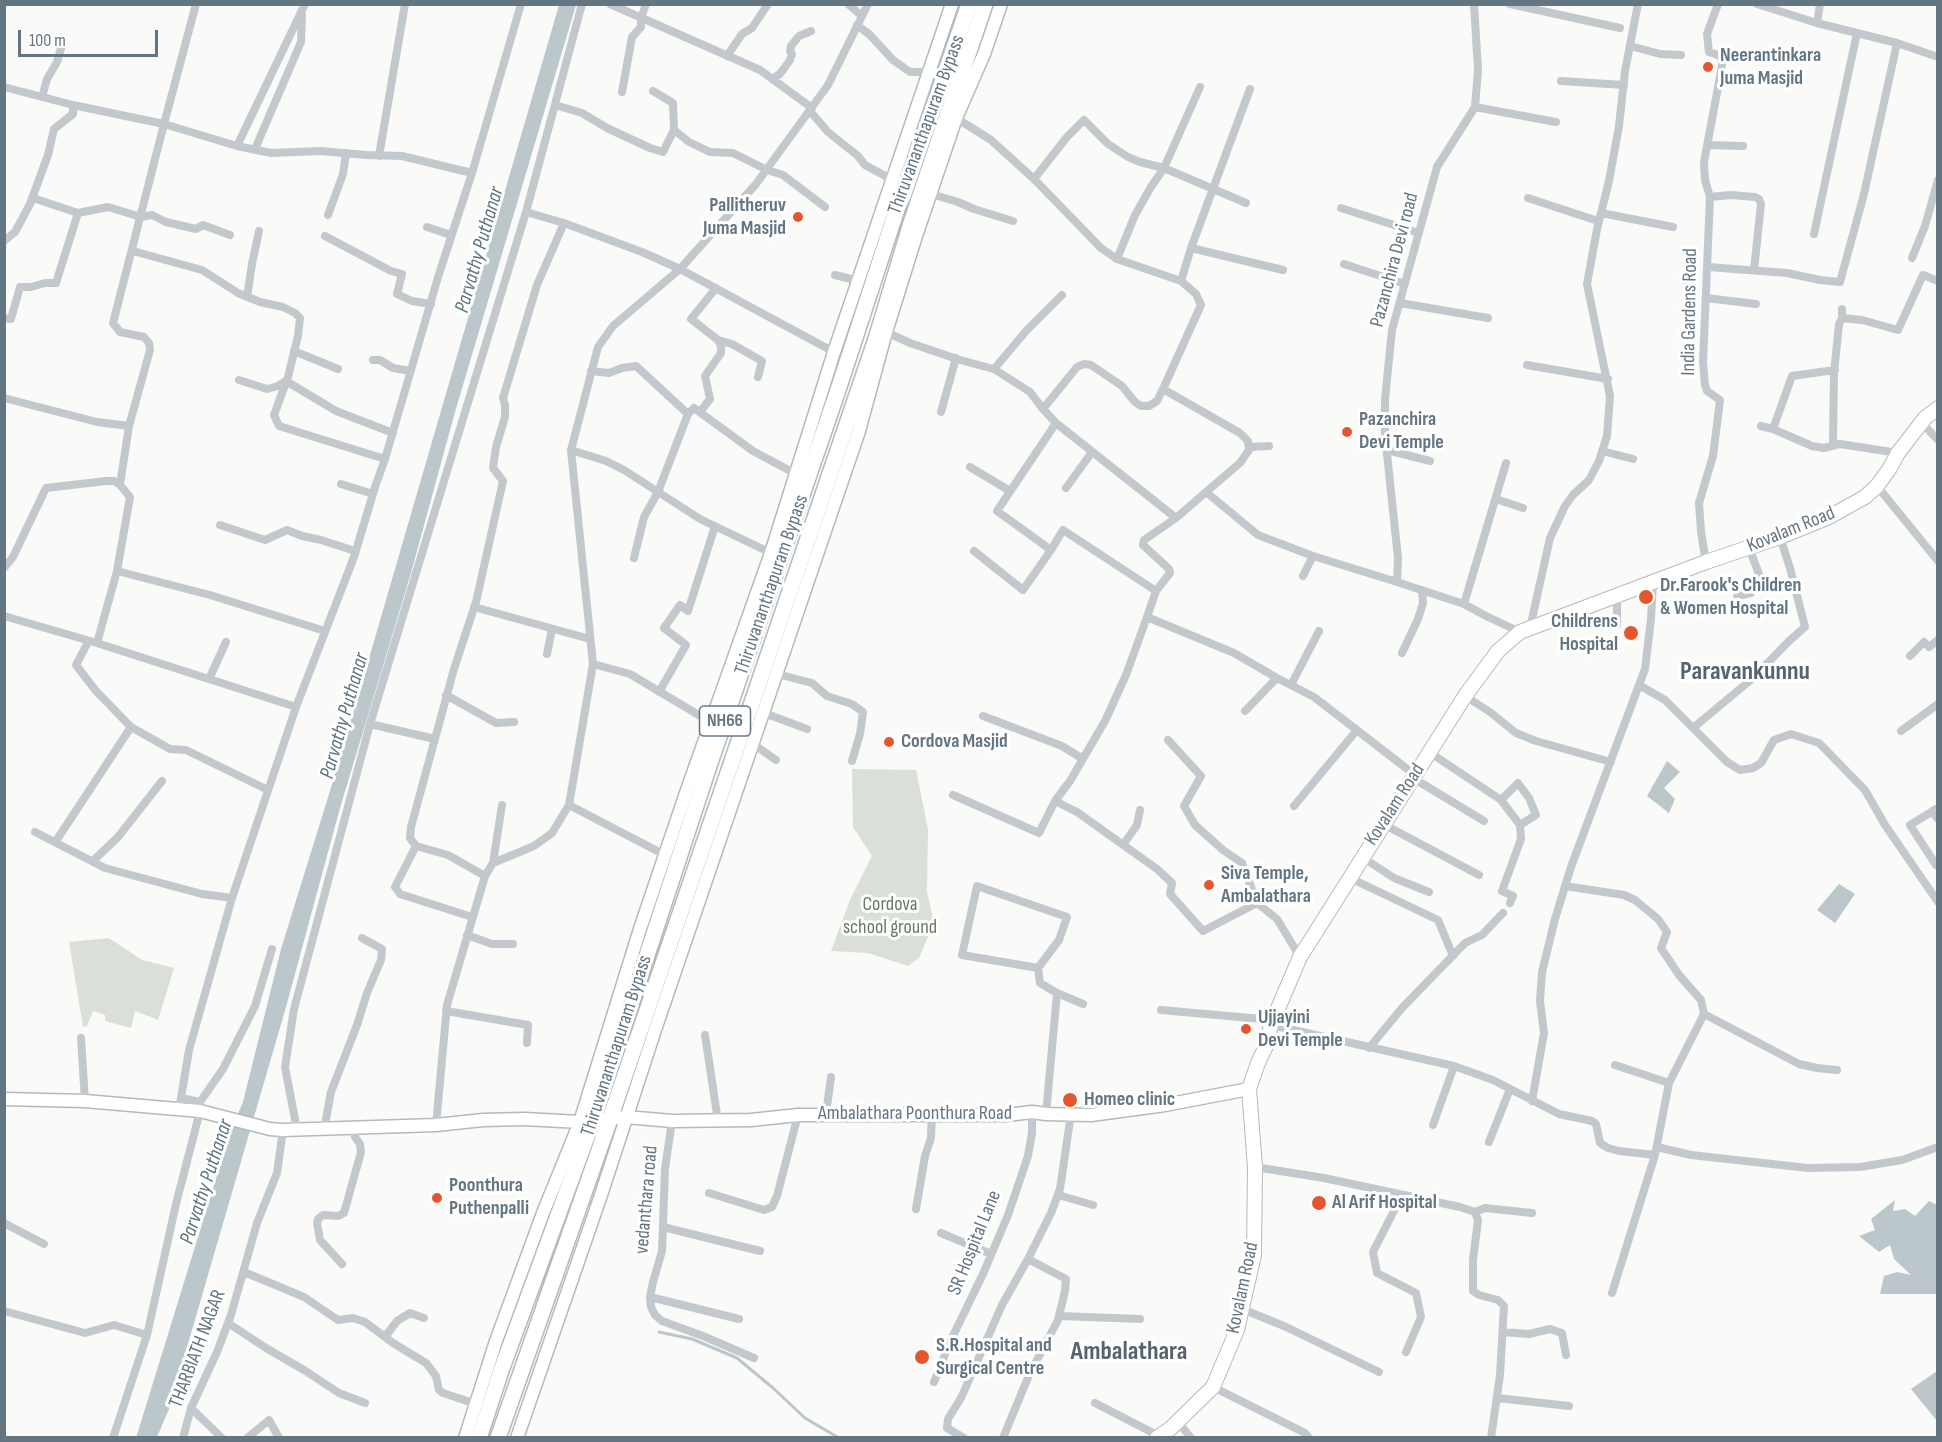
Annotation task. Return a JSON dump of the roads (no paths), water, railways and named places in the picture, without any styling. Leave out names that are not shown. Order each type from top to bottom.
[{"type":"highway","name":"Thiruvananthapuram Bypass","points":[[479,1437],[837,393],[898,206],[969,4]]},
{"type":"highway","name":"Thiruvananthapuram Bypass","points":[[498,1437],[610,1119],[876,339],[911,223],[985,4]]},
{"type":"main road","name":"Kovalam Road","points":[[1158,1437],[1178,1422],[1213,1387],[1237,1330],[1254,1256],[1255,1167],[1249,1089],[1266,1046],[1272,1023],[1300,957],[1465,696],[1498,651],[1525,630],[1829,517],[1865,497],[1877,486],[1898,453],[1922,423],[1938,408]]},
{"type":"street","points":[[120,485],[129,426],[150,350],[144,337],[120,332],[113,323],[196,4]]},
{"type":"street","points":[[379,156],[405,4]]},
{"type":"street","points":[[272,949],[255,1006],[224,1069],[200,1102],[180,1104],[189,1050],[232,898],[296,707],[356,550],[472,173],[521,4]]},
{"type":"street","points":[[297,1130],[285,1067],[294,1010],[370,724],[526,212],[582,4]]},
{"type":"street","points":[[610,4],[760,70],[811,110],[828,132],[858,156],[865,165],[891,179]]},
{"type":"street","points":[[622,92],[632,37],[640,27],[646,4]]},
{"type":"street","points":[[727,56],[742,34],[752,28],[768,4]]},
{"type":"street","points":[[848,4],[862,16]]},
{"type":"street","points":[[493,863],[534,846],[552,833],[569,805],[593,664],[571,450],[598,347],[606,334],[680,269],[756,184],[828,85],[868,4]]},
{"type":"street","name":"Thiruvananthapuram Bypass","points":[[465,1437],[496,1341],[543,1213],[586,1121],[603,1046],[665,855],[771,553],[891,179],[952,4]]},
{"type":"street","name":"Thiruvananthapuram Bypass","points":[[517,1437],[584,1247],[859,431],[885,332],[916,236],[956,118],[984,54],[1001,4]]},
{"type":"street","name":"Pazanchira Devi road","points":[[1397,582],[1398,558],[1385,435],[1392,330],[1437,167],[1475,107],[1478,70],[1474,4]]},
{"type":"street","points":[[1510,4],[1620,28]]},
{"type":"street","points":[[1206,492],[1258,535],[1313,556],[1464,604],[1525,630],[1550,538],[1565,506],[1589,480],[1599,461],[1607,436],[1610,396],[1608,379],[1587,284],[1609,181],[1638,4]]},
{"type":"street","name":"India Gardens Road","points":[[1706,562],[1699,504],[1713,456],[1720,400],[1707,391],[1703,362],[1710,197],[1705,180],[1704,162],[1720,81],[1722,59],[1719,55],[1709,52],[1707,34],[1718,4]]},
{"type":"street","points":[[1757,4],[1817,23],[1897,43],[1938,57]]},
{"type":"street","points":[[1817,23],[1820,4]]},
{"type":"street","points":[[237,146],[304,8]]},
{"type":"street","points":[[255,150],[301,42],[304,8]]},
{"type":"street","points":[[857,25],[870,35],[893,60],[910,72],[928,72]]},
{"type":"street","points":[[772,79],[780,75],[790,60],[791,46],[799,36],[811,31]]},
{"type":"street","points":[[1814,234],[1857,33]]},
{"type":"street","points":[[1708,267],[1787,273],[1840,282],[1864,194],[1897,43]]},
{"type":"street","points":[[42,97],[62,45]]},
{"type":"street","points":[[1630,46],[1660,54],[1681,55]]},
{"type":"street","points":[[1561,81],[1624,85]]},
{"type":"street","points":[[4,87],[73,105],[164,123],[255,150],[272,153],[320,151],[402,156],[472,173]]},
{"type":"street","points":[[1117,259],[1135,215],[1150,187],[1164,168],[1200,87]]},
{"type":"street","points":[[1181,281],[1250,89]]},
{"type":"street","points":[[555,105],[582,113],[607,128],[663,152],[674,130],[673,103],[653,91]]},
{"type":"street","points":[[4,241],[15,232],[33,198],[48,155],[54,129],[73,114],[73,105]]},
{"type":"street","points":[[1475,107],[1556,122]]},
{"type":"street","points":[[956,118],[991,140],[1034,179],[1101,248],[1117,259],[1181,281],[1196,294],[1201,304],[1157,401],[1149,406],[1141,406],[1122,386],[1091,365],[1084,364],[1077,367],[1043,409]]},
{"type":"street","points":[[1034,179],[1061,144],[1084,120],[1108,144],[1128,157],[1164,168],[1246,203]]},
{"type":"street","points":[[674,130],[689,142],[710,152],[733,153],[767,170],[783,175],[825,207]]},
{"type":"street","points":[[1707,145],[1743,146]]},
{"type":"street","points":[[328,215],[343,174],[346,153]]},
{"type":"street","points":[[1912,258],[1925,226],[1938,180]]},
{"type":"street","points":[[931,194],[1013,221]]},
{"type":"street","points":[[1710,197],[1731,195],[1759,199],[1761,204],[1754,270]]},
{"type":"street","points":[[33,198],[78,213],[108,207],[141,217],[152,215],[166,222],[196,229],[203,225],[230,235]]},
{"type":"street","points":[[1528,198],[1600,217],[1673,226]]},
{"type":"street","points":[[1341,208],[1419,233]]},
{"type":"street","points":[[526,212],[564,223],[680,269],[834,352]]},
{"type":"street","points":[[4,318],[11,319],[20,287],[56,283],[78,213]]},
{"type":"street","points":[[485,876],[448,855],[416,846],[410,838],[411,827],[446,695],[474,607],[503,481],[493,468],[496,447],[505,417],[503,398],[537,285],[564,223]]},
{"type":"street","points":[[427,227],[452,235]]},
{"type":"street","points":[[247,297],[259,231]]},
{"type":"street","points":[[325,236],[402,274],[397,294],[412,301],[431,304]]},
{"type":"street","points":[[1191,248],[1282,270]]},
{"type":"street","points":[[133,251],[202,270],[238,293],[296,313],[300,318],[294,351],[274,415],[279,426],[385,459]]},
{"type":"street","points":[[1344,264],[1405,284]]},
{"type":"street","points":[[835,274],[859,281]]},
{"type":"street","points":[[1833,446],[1834,370],[1842,314],[1899,330],[1923,275],[1938,281]]},
{"type":"street","points":[[716,288],[691,319],[718,340],[732,344],[762,361],[758,377]]},
{"type":"street","points":[[994,369],[1027,330],[1062,295]]},
{"type":"street","points":[[1706,298],[1756,304]]},
{"type":"street","points":[[1400,303],[1488,318]]},
{"type":"street","points":[[885,332],[910,343],[994,369],[1030,392],[1056,423],[1176,518]]},
{"type":"street","points":[[700,412],[710,399],[705,376],[721,353],[718,340]]},
{"type":"street","points":[[294,351],[338,369]]},
{"type":"street","points":[[941,412],[956,358]]},
{"type":"street","points":[[373,360],[380,360],[393,368],[411,371]]},
{"type":"street","points":[[1527,365],[1608,379]]},
{"type":"street","points":[[591,371],[609,373],[636,366],[688,414]]},
{"type":"street","points":[[1773,429],[1792,376],[1834,370]]},
{"type":"street","points":[[239,380],[267,389],[286,381]]},
{"type":"street","points":[[286,381],[336,411],[393,433]]},
{"type":"street","points":[[953,795],[1039,833],[1105,721],[1126,675],[1156,591],[1170,573],[1169,569],[1143,545],[1144,540],[1176,518],[1240,463],[1249,450],[1248,441],[1240,433],[1163,389]]},
{"type":"street","points":[[4,398],[97,422],[129,426]]},
{"type":"street","points":[[634,558],[644,517],[658,492],[688,414],[694,408],[753,451],[796,474]]},
{"type":"street","points":[[1051,550],[997,511],[1056,423]]},
{"type":"street","points":[[1922,423],[1938,440]]},
{"type":"street","points":[[1761,426],[1812,446],[1824,448],[1840,444],[1898,453]]},
{"type":"street","points":[[1249,447],[1269,446]]},
{"type":"street","points":[[571,450],[606,461],[624,470],[700,519],[771,553]]},
{"type":"street","points":[[1387,450],[1430,461]]},
{"type":"street","points":[[1602,451],[1633,459]]},
{"type":"street","points":[[1066,488],[1092,452]]},
{"type":"street","points":[[1464,604],[1506,464]]},
{"type":"street","points":[[970,467],[1010,491]]},
{"type":"street","points":[[4,568],[13,557],[46,488],[106,481],[114,481],[120,485],[130,497],[117,571],[92,642],[76,665],[96,691],[131,727],[170,749],[186,750],[268,790]]},
{"type":"street","points":[[341,484],[372,494]]},
{"type":"street","points":[[1877,486],[1938,561]]},
{"type":"street","points":[[1496,499],[1523,508]]},
{"type":"street","points":[[220,525],[266,540],[287,530],[356,550]]},
{"type":"street","points":[[659,692],[686,645],[664,628],[680,605],[687,610],[715,526]]},
{"type":"street","points":[[974,551],[1023,590],[1063,530],[1156,591]]},
{"type":"street","points":[[1693,728],[1754,678],[1805,627],[1780,537]]},
{"type":"street","points":[[1737,596],[1751,593],[1759,574],[1749,548]]},
{"type":"street","points":[[1303,576],[1313,556]]},
{"type":"street","points":[[117,571],[210,595],[325,631]]},
{"type":"street","points":[[1532,1101],[1544,1033],[1540,1001],[1542,972],[1565,886],[1645,669],[1653,582]]},
{"type":"street","points":[[1402,653],[1418,619],[1423,603],[1422,590]]},
{"type":"street","points":[[1617,595],[1617,625]]},
{"type":"street","points":[[474,607],[590,639]]},
{"type":"street","points":[[4,616],[296,707]]},
{"type":"street","points":[[1147,617],[1234,653],[1314,697],[1414,777],[1484,821]]},
{"type":"street","points":[[547,654],[552,629]]},
{"type":"street","points":[[1291,685],[1319,631]]},
{"type":"street","points":[[1910,656],[1924,642],[1929,647],[1938,640]]},
{"type":"street","points":[[209,679],[226,642]]},
{"type":"street","points":[[593,664],[630,674],[711,723]]},
{"type":"street","points":[[777,674],[812,683],[827,696],[852,704],[863,712],[860,734],[852,761]]},
{"type":"street","points":[[1245,711],[1277,678]]},
{"type":"street","points":[[1639,685],[1665,700],[1727,762],[1740,770],[1761,764],[1774,740],[1791,734],[1819,743],[1864,790],[1938,902]]},
{"type":"street","points":[[446,695],[496,723],[514,722]]},
{"type":"street","points":[[1465,696],[1516,733],[1536,741],[1611,762]]},
{"type":"street","points":[[1901,731],[1938,704]]},
{"type":"street","points":[[764,713],[807,729]]},
{"type":"street","points":[[983,716],[1062,746],[1083,759]]},
{"type":"street","points":[[370,724],[435,738]]},
{"type":"street","points":[[56,841],[131,727]]},
{"type":"street","points":[[1294,806],[1357,730]]},
{"type":"street","points":[[1168,740],[1202,776],[1184,806],[1195,825],[1223,850],[1242,863],[1257,903],[1277,919],[1300,957]]},
{"type":"street","points":[[753,744],[777,760]]},
{"type":"street","points":[[1429,752],[1501,800],[1520,825],[1521,839],[1502,891],[1513,896],[1510,903]]},
{"type":"street","points":[[93,861],[118,837],[162,781]]},
{"type":"street","points":[[1501,800],[1518,783],[1529,798],[1536,815],[1520,825]]},
{"type":"street","points":[[1056,801],[1077,812],[1123,844],[1169,880],[1172,883],[1170,894],[1203,931],[1257,903]]},
{"type":"street","points":[[436,1125],[446,1011],[485,876],[493,863],[502,805]]},
{"type":"street","points":[[569,805],[665,855]]},
{"type":"street","points":[[1123,844],[1137,825],[1140,810]]},
{"type":"street","points":[[1936,813],[1910,825],[1936,865]]},
{"type":"street","points":[[1383,824],[1479,875]]},
{"type":"street","points":[[36,832],[105,868],[202,894],[232,898]]},
{"type":"street","points":[[416,846],[395,887],[400,894],[472,917]]},
{"type":"street","points":[[1362,857],[1394,878],[1429,892]]},
{"type":"street","points":[[1350,878],[1438,920],[1453,956]]},
{"type":"street","points":[[1038,968],[962,955],[977,886],[1068,917],[1059,940],[1038,968],[1040,983],[1083,1004]]},
{"type":"street","points":[[1565,886],[1624,895],[1635,900],[1658,919],[1667,932],[1661,948],[1679,975],[1701,1000],[1704,1014],[1669,1083],[1656,1151],[1612,1293]]},
{"type":"street","points":[[1369,1047],[1402,1008],[1465,943],[1482,935],[1503,913]]},
{"type":"street","points":[[467,935],[492,944],[513,944]]},
{"type":"street","points":[[324,1130],[332,1092],[381,960],[382,949],[362,938]]},
{"type":"street","points":[[1047,1114],[1057,993]]},
{"type":"street","points":[[1161,1010],[1272,1023],[1454,1066],[1493,1080],[1559,1114],[1592,1121],[1596,1124],[1600,1143],[1619,1151],[1656,1151],[1808,1168],[1860,1167],[1881,1164],[1902,1160],[1938,1147]]},
{"type":"street","points":[[446,1011],[528,1025],[527,1042]]},
{"type":"street","points":[[1704,1014],[1799,1064],[1837,1070]]},
{"type":"street","points":[[705,1035],[718,1121]]},
{"type":"street","points":[[81,1038],[85,1101]]},
{"type":"street","points":[[1615,1065],[1669,1083]]},
{"type":"street","points":[[1433,1125],[1454,1066]]},
{"type":"street","points":[[826,1114],[831,1077]]},
{"type":"street","name":"Ambalathara Poonthura Road","points":[[4,1099],[180,1104],[270,1129],[324,1130],[436,1125],[483,1120],[586,1121],[626,1117],[672,1121],[718,1121],[826,1114],[1007,1115],[1032,1112],[1091,1115],[1166,1105],[1249,1089]]},
{"type":"street","points":[[1489,1142],[1510,1089]]},
{"type":"street","points":[[113,1437],[147,1335],[176,1204],[200,1111]]},
{"type":"street","name":"SR Hospital Lane","points":[[934,1382],[1008,1215],[1028,1156],[1032,1133],[1032,1112]]},
{"type":"street","points":[[916,1209],[925,1156],[931,1138],[932,1114]]},
{"type":"street","points":[[964,1437],[947,1428],[948,1419],[961,1398],[1002,1305],[1052,1213],[1058,1195],[1071,1114]]},
{"type":"street","points":[[709,1193],[764,1210],[772,1207],[798,1115]]},
{"type":"street","name":"vedanthara road","points":[[650,1297],[662,1251],[665,1169],[672,1121]]},
{"type":"street","points":[[342,1264],[320,1240],[317,1223],[323,1215],[338,1216],[344,1213],[361,1152],[354,1127]]},
{"type":"street","name":"THARBIATH NAGAR","points":[[183,1437],[191,1408],[228,1323],[257,1223],[277,1173],[283,1130]]},
{"type":"street","points":[[1255,1167],[1289,1171],[1475,1212],[1485,1208],[1533,1213]]},
{"type":"street","points":[[1058,1195],[1093,1205]]},
{"type":"street","points":[[1402,1195],[1373,1252],[1377,1274],[1416,1293],[1421,1317],[1406,1352]]},
{"type":"street","points":[[1475,1212],[1478,1220],[1473,1260],[1473,1291],[1498,1300],[1504,1306],[1497,1398],[1491,1437]]},
{"type":"street","points":[[4,1223],[44,1244]]},
{"type":"street","points":[[663,1227],[760,1251]]},
{"type":"street","points":[[941,1233],[991,1254]]},
{"type":"street","points":[[1004,1437],[1029,1375],[1060,1316],[1066,1279],[1028,1259]]},
{"type":"street","points":[[244,1272],[304,1297],[338,1320],[353,1318],[361,1320],[426,1363],[436,1376],[439,1390],[476,1404]]},
{"type":"street","points":[[739,1319],[650,1297],[651,1308],[662,1321],[712,1339],[754,1358]]},
{"type":"street","points":[[1242,1309],[1284,1326],[1379,1372]]},
{"type":"street","points":[[4,1311],[85,1333],[114,1325],[147,1335]]},
{"type":"street","points":[[385,1337],[397,1321],[410,1313],[424,1318]]},
{"type":"street","points":[[1060,1316],[1140,1319]]},
{"type":"street","points":[[228,1323],[339,1393],[364,1403]]},
{"type":"street","points":[[1503,1332],[1529,1334],[1550,1329],[1562,1333],[1566,1354]]},
{"type":"street","points":[[1213,1387],[1309,1437]]},
{"type":"street","points":[[1497,1398],[1569,1406]]},
{"type":"street","points":[[1095,1403],[1158,1437]]},
{"type":"street","points":[[191,1408],[222,1437]]},
{"type":"street","points":[[247,1437],[268,1420],[279,1437]]},
{"type":"street","points":[[1178,1422],[1191,1437]]},
{"type":"waterway","points":[[659,1332],[692,1339],[737,1358],[805,1418],[839,1438]]},
{"type":"place","name":"Neerantinkara Juma Masjid","points":[[1708,67]]},
{"type":"place","name":"Pallitheruv Juma Masjid","points":[[798,217]]},
{"type":"place","name":"Pazanchira Devi Temple","points":[[1347,432]]},
{"type":"place","name":"Dr.Farook's Children & Women Hospital","points":[[1646,597]]},
{"type":"place","name":"Childrens Hospital","points":[[1631,633]]},
{"type":"place","name":"Cordova Masjid","points":[[889,742]]},
{"type":"place","name":"Siva Temple, Ambalathara","points":[[1209,885]]},
{"type":"place","name":"Ujjayini Devi Temple","points":[[1246,1029]]},
{"type":"place","name":"Homeo clinic","points":[[1070,1100]]},
{"type":"place","name":"Poonthura Puthenpalli","points":[[437,1198]]},
{"type":"place","name":"Al Arif Hospital","points":[[1319,1203]]},
{"type":"place","name":"S.R.Hospital and Surgical Centre","points":[[922,1357]]},
{"type":"district","name":"Paravankunnu","points":[[1745,672]]},
{"type":"district","name":"Ambalathara","points":[[1129,1352]]},
{"type":"water label","name":"Parvathy Puthanar","points":[[480,250]]},
{"type":"water label","name":"Parvathy Puthanar","points":[[345,716]]},
{"type":"water label","name":"Parvathy Puthanar","points":[[207,1182]]},
{"type":"park label","name":"Cordova school ground","points":[[890,916]]}]
